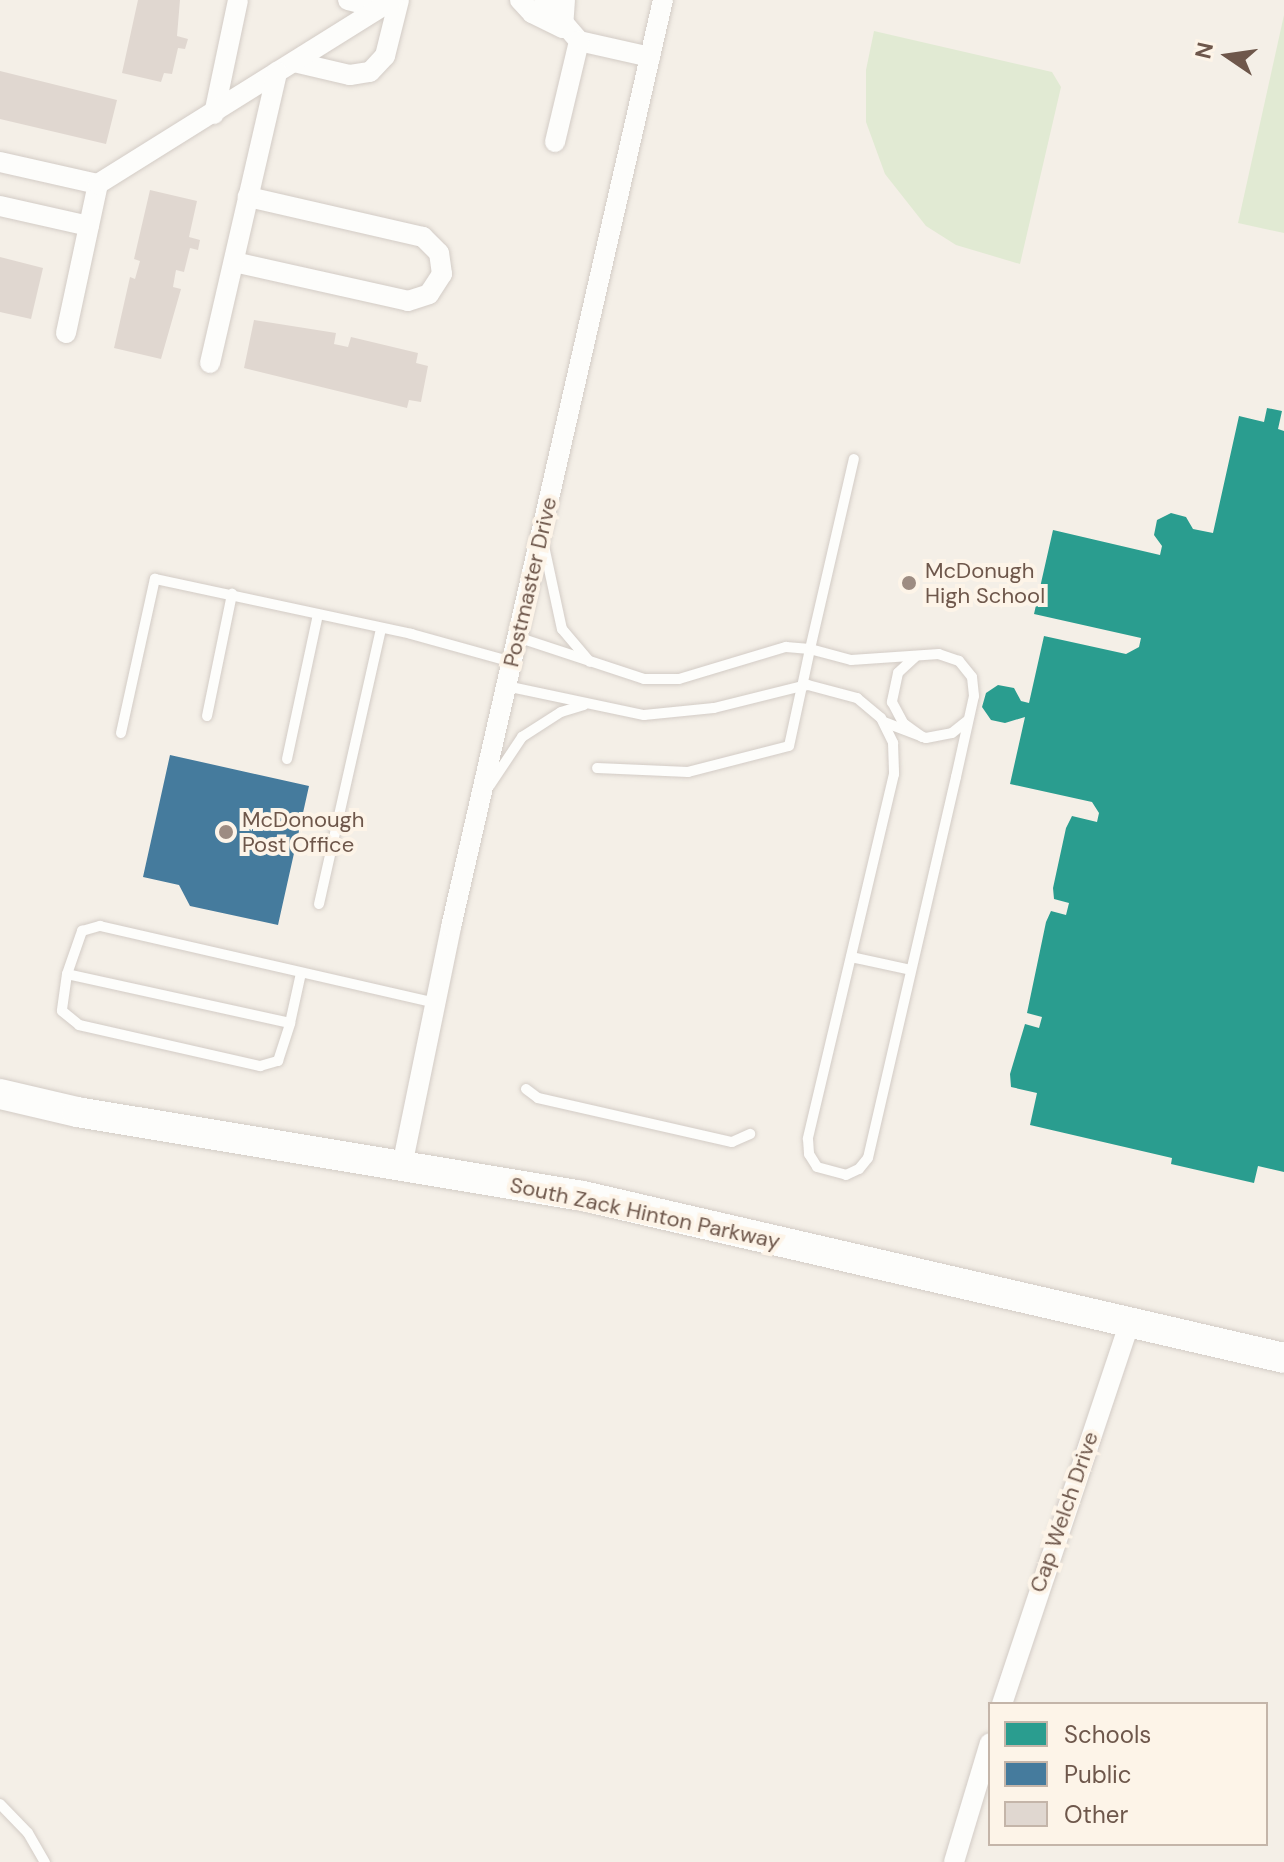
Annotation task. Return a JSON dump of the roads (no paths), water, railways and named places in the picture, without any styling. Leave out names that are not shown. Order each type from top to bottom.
[{"type":"main road","name":"South Zack Hinton Parkway","points":[[0,1094],[77,1112],[583,1196],[1284,1358]]},
{"type":"street","points":[[214,114],[238,0]]},
{"type":"street","points":[[348,0],[386,4]]},
{"type":"street","points":[[286,67],[352,75],[373,71],[386,54],[399,0]]},
{"type":"street","points":[[520,0],[532,13],[571,35],[650,57]]},
{"type":"street","points":[[544,0],[571,35]]},
{"type":"street","points":[[555,142],[571,35],[565,0]]},
{"type":"street","name":"Postmaster Drive","points":[[402,1166],[480,800],[663,0]]},
{"type":"street","points":[[0,162],[98,184],[386,4]]},
{"type":"street","points":[[210,363],[248,197],[286,67]]},
{"type":"street","points":[[66,333],[98,184]]},
{"type":"street","points":[[234,262],[408,301],[429,294],[442,274],[439,253],[423,237],[248,197]]},
{"type":"street","points":[[0,206],[89,226]]},
{"type":"street","name":"Cap Welch Drive","points":[[1003,1702],[1042,1571],[1130,1322]]},
{"type":"street","points":[[954,1862],[988,1750]]},
{"type":"lane","points":[[597,768],[641,771],[708,769],[789,746],[854,459]]},
{"type":"lane","points":[[542,531],[562,629],[591,664]]},
{"type":"lane","points":[[121,733],[155,579],[381,628],[512,662]]},
{"type":"lane","points":[[207,716],[232,594]]},
{"type":"lane","points":[[287,759],[318,614]]},
{"type":"lane","points":[[319,904],[381,628]]},
{"type":"lane","points":[[517,637],[644,679],[679,679],[786,647],[810,649],[851,660],[939,654],[959,661],[972,677],[969,716],[868,1158],[846,1175],[831,1174],[817,1167],[809,1154],[808,1139],[894,774],[892,702],[898,673],[916,656]]},
{"type":"lane","points":[[506,686],[644,715],[714,708],[802,686],[857,698],[893,729],[922,737],[952,733],[969,716]]},
{"type":"lane","points":[[892,702],[903,723],[922,737]]},
{"type":"lane","points":[[480,800],[522,737],[561,712],[587,705]]},
{"type":"lane","points":[[883,721],[893,743]]},
{"type":"lane","points":[[301,973],[278,1061],[260,1066],[79,1025],[62,1011],[67,974],[82,931],[100,926],[435,1003]]},
{"type":"lane","points":[[851,957],[911,970]]},
{"type":"lane","points":[[67,974],[290,1023]]},
{"type":"lane","points":[[526,1089],[565,1104],[732,1142],[750,1134]]},
{"type":"lane","points":[[0,1804],[28,1833],[45,1862]]},
{"type":"place","name":"McDonugh High School","points":[[909,583]]},
{"type":"place","name":"McDonough Post Office","points":[[226,832]]}]
